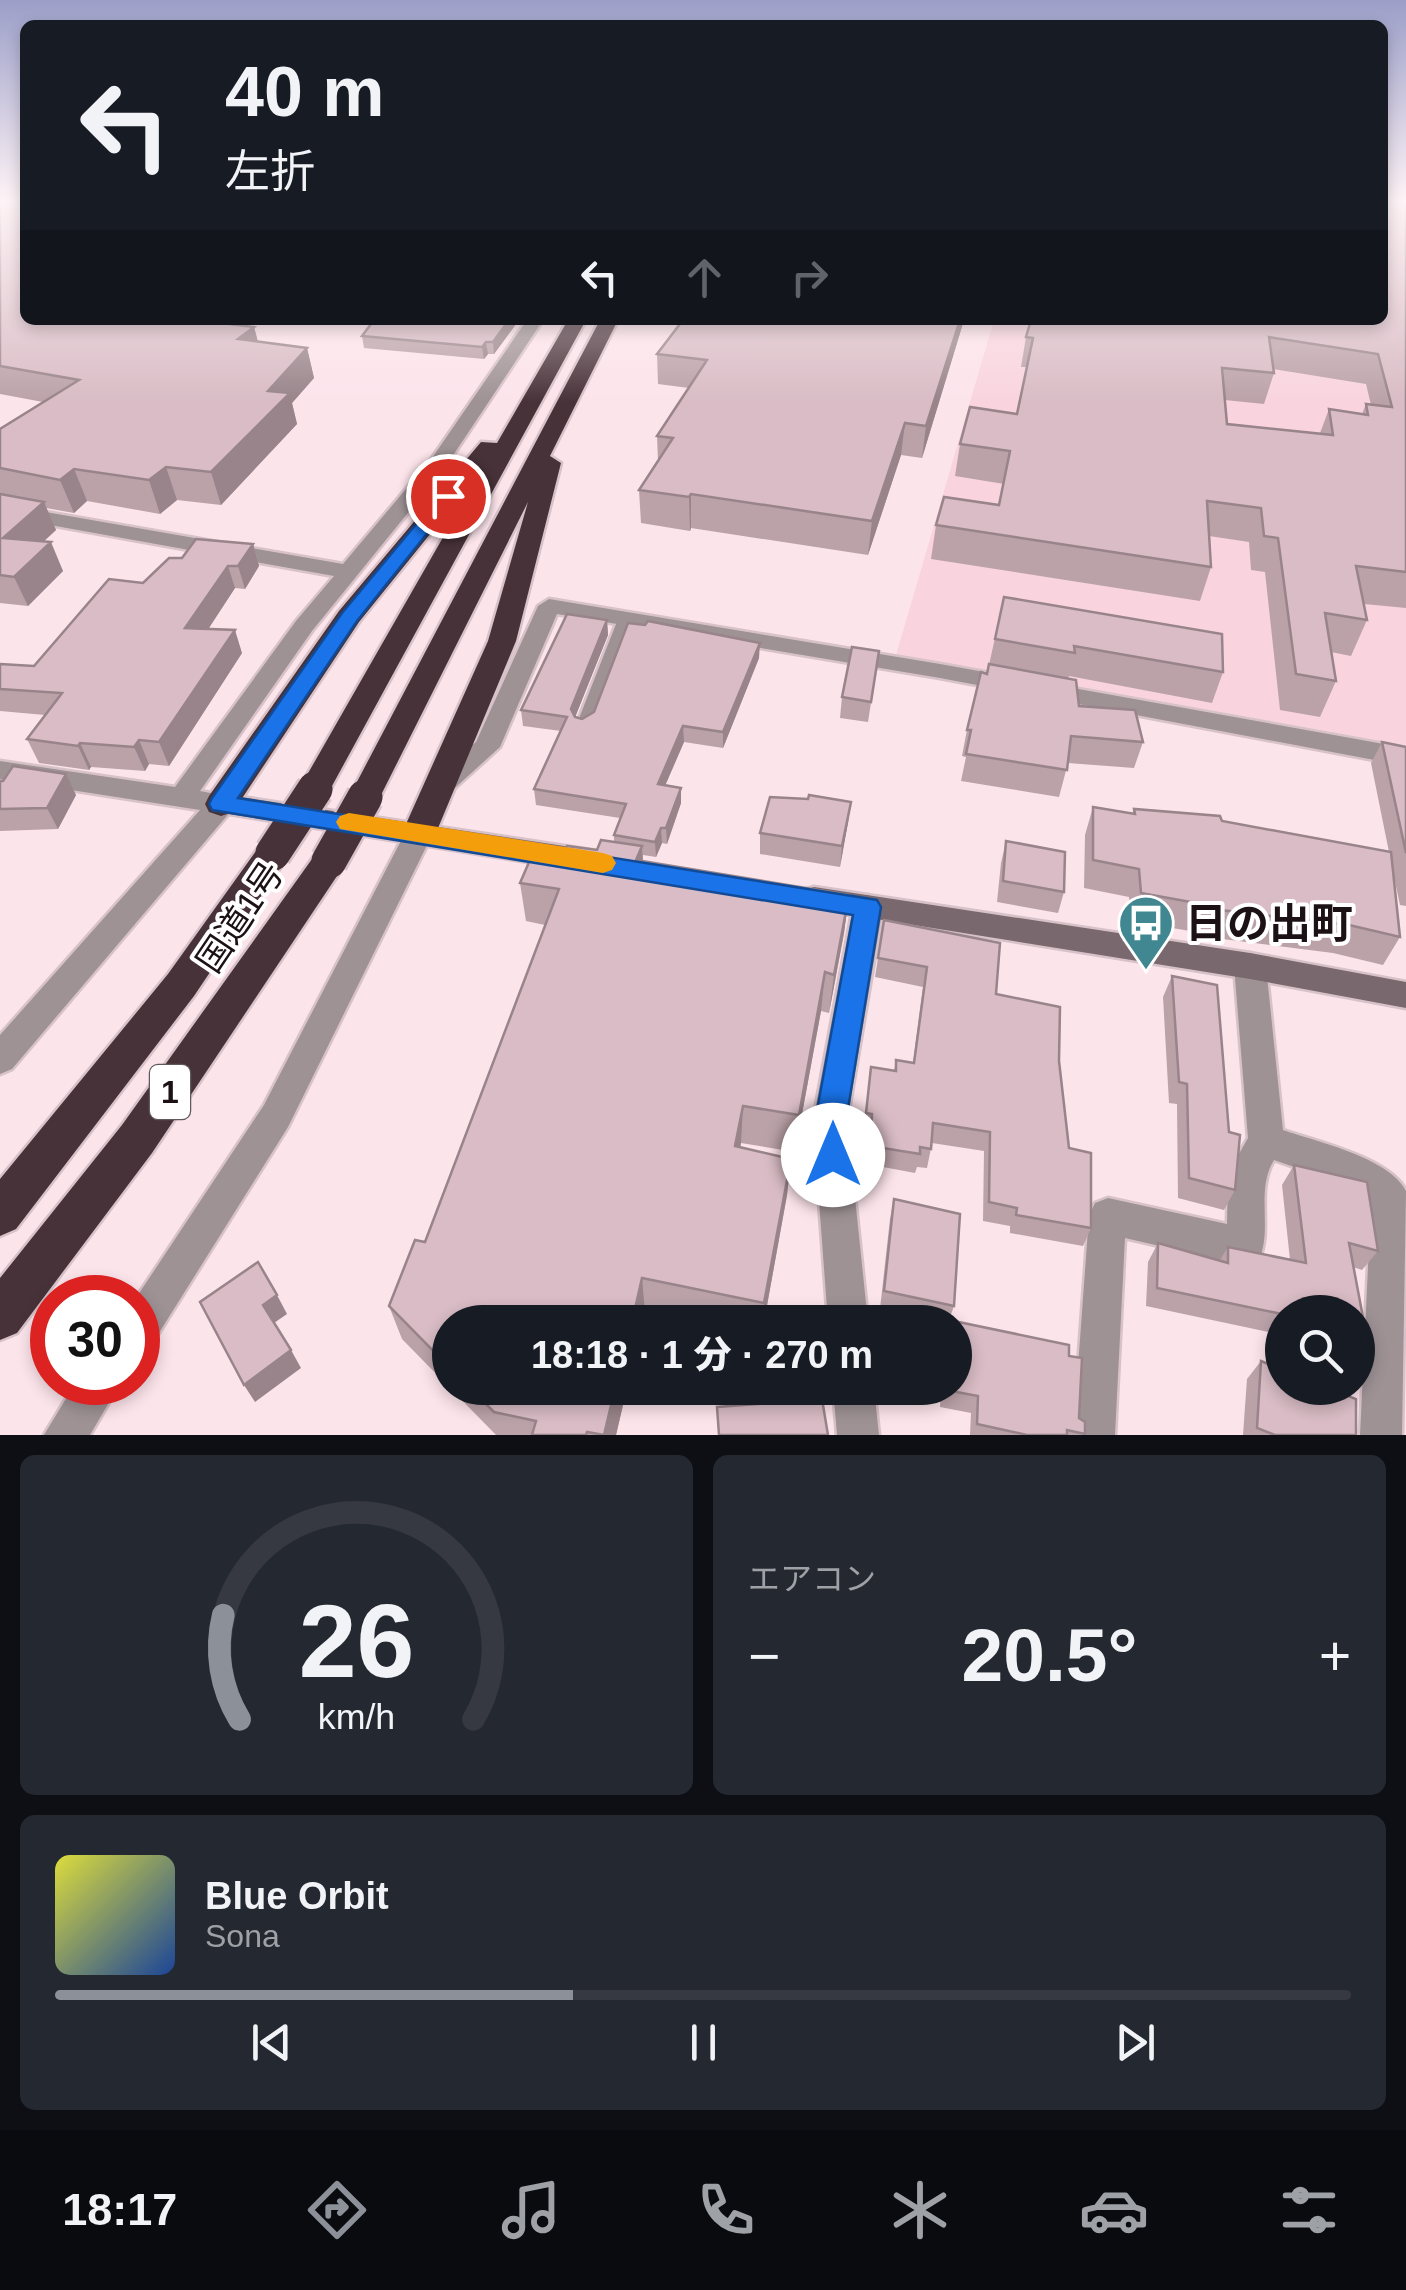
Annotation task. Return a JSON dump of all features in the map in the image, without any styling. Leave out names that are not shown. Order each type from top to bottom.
[{"type":"highway","name":"国道1号","points":[[0,1214],[181,984],[315,789],[575,325]]},
{"type":"highway","name":"国道1号","points":[[0,1316],[136,1139],[328,861],[365,797],[606,325]]},
{"type":"highway","name":"1","points":[[221,804],[350,617],[534,394]]},
{"type":"highway","name":"1","points":[[419,832],[502,641],[568,397]]},
{"type":"street","points":[[182,797],[304,626],[439,462],[531,325]]},
{"type":"street","points":[[0,510],[350,572]]},
{"type":"street","points":[[437,789],[488,747],[550,606],[940,671],[1406,757]]},
{"type":"street","points":[[0,770],[634,868]]},
{"type":"street","points":[[0,1059],[221,804]]},
{"type":"street","points":[[160,1296],[276,1116],[419,832]]},
{"type":"street","points":[[790,894],[1250,966],[1406,995]]},
{"type":"street","points":[[846,1305],[830,1121],[868,907]]},
{"type":"street","points":[[1094,1435],[1108,1216],[1246,1247],[1246,1173],[1266,1141],[1250,966]]},
{"type":"street","points":[[1266,1141],[1356,1172],[1390,1196],[1381,1435]]},
{"type":"street","points":[[65,1435],[85,1405]]},
{"type":"street","points":[[855,1405],[858,1435]]},
{"type":"lane","points":[[584,726],[625,619]]},
{"type":"shaded area","points":[[1392,268],[1406,268],[1406,747],[896,655],[993,325],[1388,325]]},
{"type":"building","points":[[0,268],[20,268],[20,325],[237,325],[254,327],[238,339],[307,348],[268,391],[290,393],[211,472],[166,467],[149,480],[74,469],[60,480],[0,468],[0,429],[79,380],[0,366]]},
{"type":"building","points":[[1388,268],[1406,268],[1406,572],[1356,566],[1367,620],[1325,613],[1336,681],[1296,674],[1278,538],[1264,536],[1261,508],[1207,501],[1211,567],[936,525],[944,497],[999,505],[1010,451],[960,444],[970,407],[1017,414],[1033,338],[1026,337],[1030,325],[1388,325]],"holes":[[[1269,337],[1378,354],[1392,407],[1366,404],[1368,415],[1329,409],[1333,435],[1227,424],[1222,368],[1274,373]]]},
{"type":"building","points":[[370,325],[505,325],[493,342],[482,347],[362,336]]},
{"type":"building","points":[[679,325],[958,325],[926,426],[905,423],[872,521],[639,490],[673,438],[657,436],[707,360],[657,354]]},
{"type":"building","points":[[0,494],[44,502],[3,538],[51,542],[14,577],[0,575]]},
{"type":"building","points":[[196,539],[253,544],[238,566],[228,566],[185,628],[235,630],[159,742],[139,740],[134,747],[80,743],[78,746],[27,739],[62,693],[0,689],[0,664],[34,666],[109,579],[143,583],[169,558],[182,558]]},
{"type":"building","points":[[1004,597],[1222,634],[1223,672],[1074,646],[1075,653],[995,639]]},
{"type":"building","points":[[567,614],[607,620],[571,709],[575,717],[582,719],[594,712],[628,623],[645,625],[648,621],[760,643],[723,732],[683,726],[658,784],[681,788],[666,828],[661,828],[655,842],[614,835],[626,804],[534,789],[567,717],[521,710]]},
{"type":"building","points":[[852,647],[879,651],[871,702],[842,697]]},
{"type":"building","points":[[989,664],[1076,680],[1079,706],[1135,710],[1143,742],[1071,736],[1067,770],[966,754],[971,730],[967,730],[981,672],[987,674]]},
{"type":"building","points":[[1382,742],[1406,747],[1406,853]]},
{"type":"building","points":[[13,766],[66,774],[47,808],[0,809],[0,781]]},
{"type":"building","points":[[809,795],[851,802],[842,846],[760,833],[770,797],[808,799]]},
{"type":"building","points":[[1093,807],[1135,814],[1134,809],[1220,816],[1222,821],[1391,852],[1400,937],[1349,925],[1203,908],[1202,904],[1141,893],[1139,869],[1093,860]]},
{"type":"building","points":[[601,840],[642,846],[636,860],[849,895],[834,975],[825,972],[799,1115],[743,1106],[735,1146],[791,1159],[764,1303],[642,1278],[636,1305],[432,1305],[432,1350],[389,1306],[415,1240],[425,1242],[559,889],[520,883],[533,853],[563,858],[567,846],[597,850]]},
{"type":"building","points":[[1006,841],[1065,852],[1064,892],[1003,881]]},
{"type":"building","points":[[884,920],[1000,943],[996,994],[1060,1007],[1059,1061],[1069,1148],[1091,1153],[1091,1228],[1016,1215],[1017,1208],[989,1202],[990,1132],[933,1123],[931,1149],[920,1147],[920,1154],[870,1146],[872,1114],[866,1113],[871,1067],[896,1071],[896,1060],[914,1063],[927,967],[878,958]]},
{"type":"building","points":[[1172,976],[1217,985],[1229,1132],[1240,1135],[1235,1190],[1189,1178],[1187,1084],[1179,1082]]},
{"type":"building","points":[[1294,1165],[1367,1182],[1378,1251],[1349,1243],[1359,1295],[1265,1295],[1265,1310],[1157,1288],[1158,1243],[1228,1263],[1228,1247],[1306,1263]]},
{"type":"building","points":[[894,1199],[960,1214],[954,1305],[884,1291]]},
{"type":"building","points":[[258,1262],[277,1295],[263,1305],[291,1350],[244,1385],[200,1302]]},
{"type":"building","points":[[972,1325],[1069,1345],[1069,1356],[1082,1358],[1079,1418],[1085,1422],[1085,1434],[1067,1430],[1067,1435],[1027,1435],[977,1424],[978,1396],[972,1395]]},
{"type":"building","points":[[1261,1361],[1265,1363],[1265,1405],[1356,1405],[1356,1435],[1275,1435],[1257,1428]]},
{"type":"building","points":[[487,1405],[611,1405],[604,1435],[532,1435],[536,1421],[494,1412]]},
{"type":"building","points":[[823,1405],[828,1435],[719,1435],[717,1407]]},
{"type":"slow traffic","points":[[349,822],[603,863]]},
{"type":"place","name":"日の出町","points":[[1146,972]]},
{"type":"route","points":[[448,496],[350,617],[221,804],[419,832],[868,907],[830,1121],[833,1155]]}]
